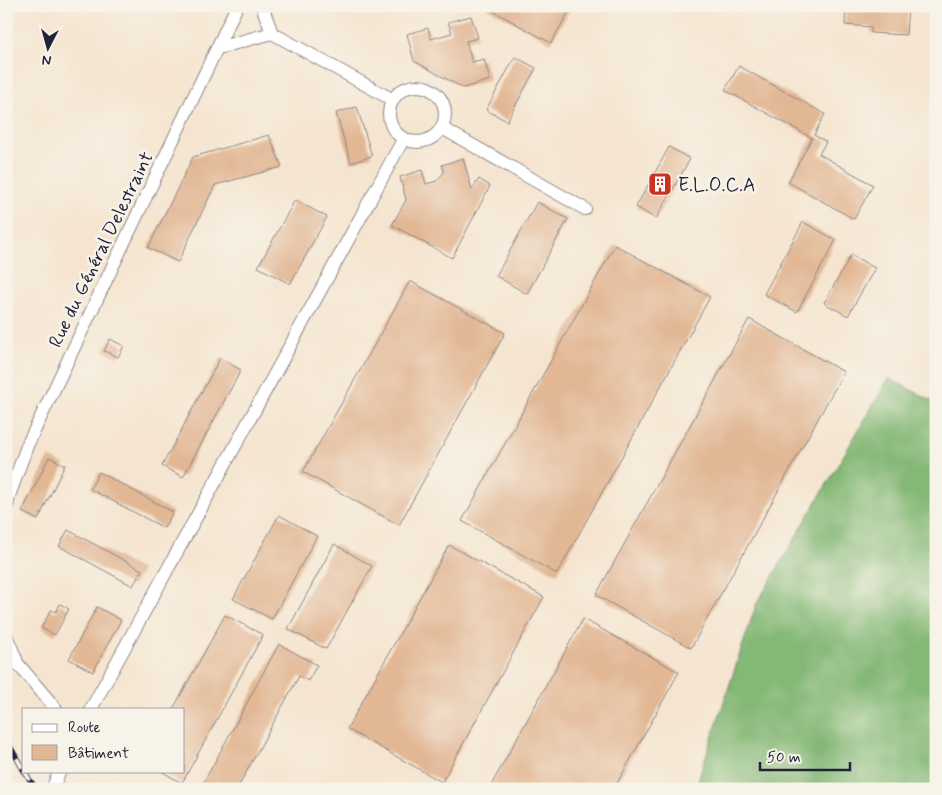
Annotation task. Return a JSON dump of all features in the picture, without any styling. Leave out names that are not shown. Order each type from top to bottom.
[{"type":"street","name":"Rue du Général Delestraint","points":[[6,512],[9,496],[27,446],[238,6]]},
{"type":"street","points":[[262,6],[272,33],[393,100]]},
{"type":"street","points":[[218,48],[272,33]]},
{"type":"street","points":[[411,86],[428,88],[434,91],[444,104],[445,120],[442,128],[436,134],[421,142],[404,138],[393,128],[390,122],[389,114],[393,100],[404,89],[411,86]]},
{"type":"street","points":[[442,128],[585,209]]},
{"type":"street","points":[[92,708],[404,138]]},
{"type":"street","points":[[6,635],[18,664],[55,708]]},
{"type":"street","points":[[52,789],[60,772]]},
{"type":"green space","points":[[889,378],[936,403],[936,789],[695,789],[756,605]]},
{"type":"building","points":[[484,6],[572,6],[551,43]]},
{"type":"building","points":[[846,6],[908,6],[906,35],[871,33],[871,27],[845,25]]},
{"type":"building","points":[[471,16],[478,38],[466,41],[472,62],[484,59],[490,80],[463,88],[414,61],[407,34],[428,28],[431,39],[452,33],[448,22]]},
{"type":"building","points":[[515,57],[536,68],[507,121],[486,110]]},
{"type":"building","points":[[739,66],[825,114],[814,135],[826,142],[819,154],[873,185],[854,219],[788,182],[812,138],[725,90]]},
{"type":"building","points":[[357,107],[372,156],[351,163],[336,113]]},
{"type":"building","points":[[269,135],[282,167],[215,185],[178,262],[148,248],[193,157]]},
{"type":"building","name":"E.L.O.C.A","points":[[669,147],[690,159],[656,219],[636,207]]},
{"type":"building","points":[[463,158],[472,190],[479,179],[490,186],[452,258],[392,225],[406,200],[400,177],[422,170],[426,184],[437,181],[444,172],[442,165]]},
{"type":"building","points":[[295,200],[327,217],[290,284],[258,267]]},
{"type":"building","points":[[537,202],[568,219],[527,294],[496,276]]},
{"type":"building","points":[[803,222],[836,240],[797,312],[764,294]]},
{"type":"building","points":[[615,245],[710,297],[557,574],[462,521]]},
{"type":"building","points":[[851,255],[875,268],[848,316],[824,303]]},
{"type":"building","points":[[410,281],[505,333],[399,525],[303,472]]},
{"type":"building","points":[[749,319],[844,372],[691,648],[596,595]]},
{"type":"building","points":[[110,339],[124,346],[118,357],[104,351]]},
{"type":"building","points":[[220,358],[241,370],[183,477],[162,466]]},
{"type":"building","points":[[49,457],[65,465],[38,520],[22,512]]},
{"type":"building","points":[[99,472],[173,512],[164,528],[90,489]]},
{"type":"building","points":[[279,515],[317,536],[272,619],[233,599]]},
{"type":"building","points":[[68,530],[142,570],[133,586],[59,546]]},
{"type":"building","points":[[334,544],[372,566],[326,649],[288,629]]},
{"type":"building","points":[[449,545],[544,597],[442,782],[347,729]]},
{"type":"building","points":[[60,604],[69,609],[55,635],[41,628],[51,610],[56,612]]},
{"type":"building","points":[[97,607],[121,620],[93,672],[69,659]]},
{"type":"building","points":[[225,615],[263,635],[182,783],[163,772],[185,772],[185,708],[174,708]]},
{"type":"building","points":[[583,619],[679,672],[614,789],[489,789]]},
{"type":"building","points":[[279,644],[317,665],[308,681],[299,676],[237,789],[200,789]]},
{"type":"railway","points":[[6,739],[22,767]]},
{"type":"railway","points":[[25,772],[36,789]]},
{"type":"place","name":"E.L.O.C.A","points":[[660,184]]}]
